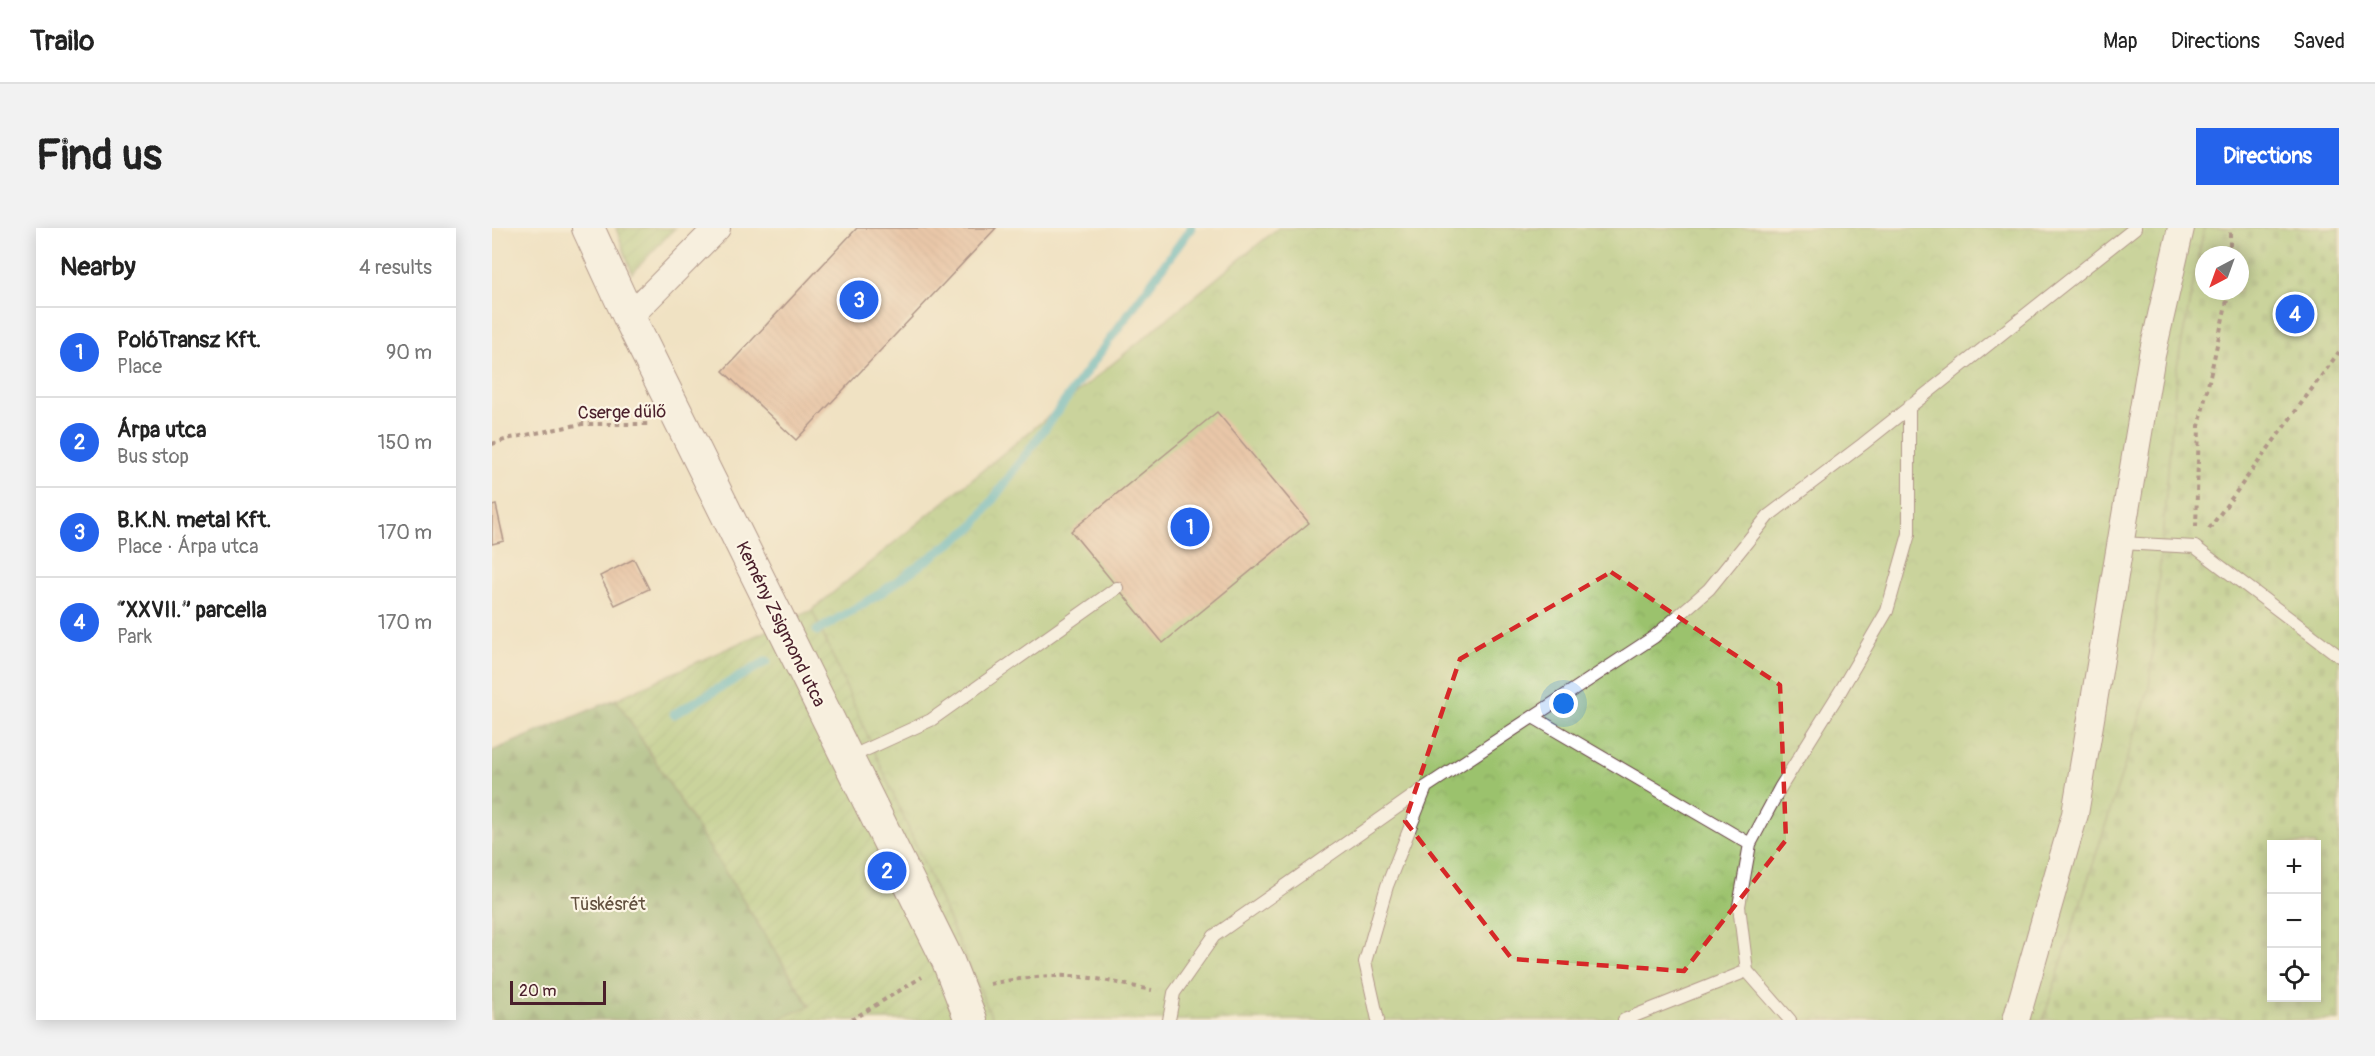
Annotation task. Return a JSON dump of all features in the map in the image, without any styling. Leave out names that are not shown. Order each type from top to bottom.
[{"type":"street","name":"Kemény Zsigmond utca","points":[[588,228],[629,317],[948,961],[971,1020]]},
{"type":"street","points":[[629,317],[717,228]]},
{"type":"street","points":[[2016,1020],[2075,814],[2152,355],[2181,228]]},
{"type":"lane","points":[[1169,1020],[1174,993],[1214,936],[1426,787],[1654,637],[1709,589],[1768,516],[2135,228]]},
{"type":"lane","points":[[1791,1020],[1747,971],[1739,906],[1750,844],[1780,788],[1887,611],[1909,534],[1909,406]]},
{"type":"lane","points":[[2121,543],[2195,547],[2339,656]]},
{"type":"lane","points":[[847,759],[931,720],[1118,588]]},
{"type":"lane","points":[[1533,717],[1750,844]]},
{"type":"lane","points":[[1378,1020],[1365,962],[1387,886],[1426,787]]},
{"type":"lane","points":[[1624,1020],[1747,971]]},
{"type":"path","points":[[2230,228],[2230,246]]},
{"type":"path","points":[[2195,547],[2199,426],[2227,300]]},
{"type":"path","points":[[2195,547],[2339,352]]},
{"type":"path","name":"Cserge dűlő","points":[[492,444],[582,424],[682,424]]},
{"type":"path","points":[[850,1020],[948,961]]},
{"type":"path","points":[[960,990],[1012,980],[1068,976],[1174,993]]},
{"type":"highlighted area","points":[[1611,572],[1780,685],[1786,840],[1684,971],[1512,959],[1405,821],[1460,659]]},
{"type":"green space","points":[[616,228],[675,228],[632,273]]},
{"type":"green space","points":[[1278,228],[2204,228],[2200,246],[2195,246],[2195,274],[2177,366],[2149,689],[2043,1020],[993,1020],[812,610]]},
{"type":"green space","points":[[2204,228],[2339,228],[2339,1020],[2043,1020],[2149,689],[2177,366],[2195,274],[2195,300],[2249,300],[2249,246],[2200,246]]},
{"type":"green space","points":[[812,610],[993,1020],[776,1020],[810,1006],[616,699]]},
{"type":"green space","name":"Tüskésrét","points":[[616,699],[810,1007],[776,1020],[492,1020],[492,751]]},
{"type":"building","points":[[857,228],[996,228],[796,440],[723,371]]},
{"type":"building","points":[[1217,412],[1309,523],[1163,643],[1071,531]]},
{"type":"building","points":[[496,505],[504,541],[492,544],[492,506]]},
{"type":"building","points":[[634,559],[649,589],[615,605],[600,576]]},
{"type":"waterway","points":[[817,631],[878,595],[973,527],[1191,228]]},
{"type":"waterway","points":[[674,714],[767,661]]},
{"type":"place","name":"B.K.N. metal Kft.","points":[[859,300]]},
{"type":"place","name":"“XXVII.” parcella","points":[[2295,314]]},
{"type":"place","name":"PolóTransz Kft.","points":[[1190,527]]},
{"type":"place","name":"Árpa utca","points":[[887,871]]}]
